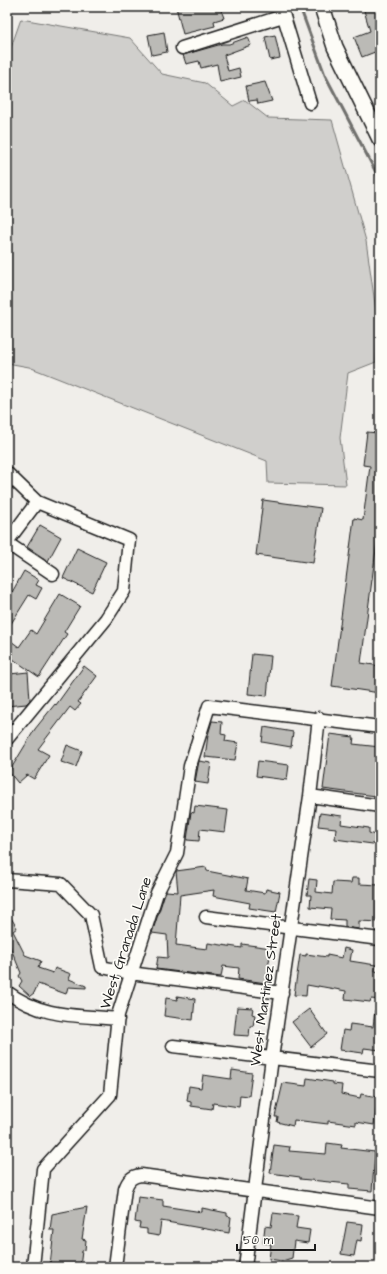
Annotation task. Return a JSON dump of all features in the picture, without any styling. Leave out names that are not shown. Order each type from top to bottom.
[{"type":"street","points":[[322,7],[335,47],[380,139]]},
{"type":"street","points":[[182,48],[282,12],[310,103]]},
{"type":"street","points":[[7,473],[37,502],[129,540],[124,591],[106,619],[9,733]]},
{"type":"street","points":[[37,502],[7,542],[53,574]]},
{"type":"street","name":"West Granada Lane","points":[[33,1267],[43,1170],[110,1095],[118,1019],[130,973],[157,893],[177,853],[190,766],[209,706],[319,718]]},
{"type":"street","points":[[319,718],[380,727]]},
{"type":"street","name":"West Martinez Street","points":[[245,1267],[272,1058],[310,796],[319,718]]},
{"type":"street","points":[[310,796],[380,806]]},
{"type":"street","points":[[7,880],[62,884],[91,915],[102,967],[130,973],[282,993]]},
{"type":"street","points":[[206,917],[380,940]]},
{"type":"street","points":[[7,992],[25,1004],[45,1012],[118,1019]]},
{"type":"street","points":[[173,1046],[380,1071]]},
{"type":"street","points":[[115,1267],[125,1189],[128,1181],[134,1176],[141,1175],[380,1208]]},
{"type":"shaded area","points":[[21,19],[130,38],[162,74],[205,83],[233,106],[245,100],[268,118],[332,120],[366,241],[378,325],[376,362],[348,373],[340,438],[346,485],[268,483],[267,461],[29,367],[7,363],[7,53],[10,50]]},
{"type":"building","points":[[176,7],[220,7],[224,18],[214,21],[215,26],[183,34]]},
{"type":"building","points":[[363,7],[380,7],[380,50],[362,57],[354,37],[370,31]]},
{"type":"building","points":[[164,32],[167,52],[152,55],[148,35]]},
{"type":"building","points":[[275,35],[280,58],[270,60],[265,37]]},
{"type":"building","points":[[248,37],[251,45],[224,55],[228,71],[239,68],[241,77],[220,82],[217,64],[201,68],[199,61],[186,64],[183,55],[222,44],[229,44]]},
{"type":"building","points":[[265,82],[272,101],[258,104],[257,100],[249,101],[246,86]]},
{"type":"building","points":[[367,432],[378,433],[377,444],[380,444],[380,519],[361,663],[380,666],[380,693],[332,686],[354,518],[363,520],[370,466],[363,465]]},
{"type":"building","points":[[263,500],[321,508],[313,563],[256,555]]},
{"type":"building","points":[[40,525],[61,537],[48,561],[27,547]]},
{"type":"building","points":[[77,548],[106,562],[92,592],[63,578]]},
{"type":"building","points":[[24,571],[39,580],[36,585],[42,588],[36,599],[29,595],[7,630],[7,601]]},
{"type":"building","points":[[60,594],[80,606],[64,632],[67,634],[39,677],[7,655],[7,638],[19,647],[31,630],[36,634]]},
{"type":"building","points":[[252,654],[271,656],[267,696],[248,694]]},
{"type":"building","points":[[84,666],[97,676],[78,702],[81,704],[75,711],[70,707],[38,749],[49,755],[34,779],[27,775],[18,783],[9,772],[35,729],[55,704],[56,705]]},
{"type":"building","points":[[28,672],[30,700],[26,704],[7,706],[7,684],[11,684],[10,674]]},
{"type":"building","points":[[212,721],[222,722],[221,734],[226,735],[225,741],[238,743],[235,760],[205,757],[208,735]]},
{"type":"building","points":[[264,727],[293,732],[291,747],[262,742]]},
{"type":"building","points":[[330,734],[354,737],[353,744],[380,747],[376,796],[323,789]]},
{"type":"building","points":[[67,745],[82,751],[76,767],[61,762]]},
{"type":"building","points":[[199,761],[211,763],[208,784],[195,782]]},
{"type":"building","points":[[258,761],[289,765],[287,780],[256,776]]},
{"type":"building","points":[[195,806],[228,810],[225,832],[200,829],[199,841],[187,840],[191,812],[194,813]]},
{"type":"building","points":[[320,813],[342,816],[341,824],[369,828],[369,833],[380,836],[380,845],[335,839],[336,828],[318,826]]},
{"type":"building","points":[[206,867],[207,871],[248,879],[246,890],[265,893],[266,889],[280,892],[276,912],[249,908],[250,903],[213,896],[214,890],[180,895],[176,945],[207,949],[208,943],[242,948],[242,944],[271,948],[266,983],[238,979],[239,968],[223,966],[221,977],[156,969],[158,957],[168,958],[167,935],[152,933],[166,891],[178,892],[176,871]]},
{"type":"building","points":[[352,878],[359,878],[359,884],[380,885],[380,922],[359,921],[359,929],[345,927],[345,920],[330,919],[331,909],[310,907],[311,895],[307,895],[309,879],[317,880],[316,892],[332,894],[333,882],[351,883]]},
{"type":"building","points":[[7,911],[17,928],[13,931],[25,955],[41,961],[38,968],[53,973],[55,968],[71,974],[69,979],[86,986],[86,988],[68,987],[66,994],[38,984],[34,993],[30,996],[19,986],[22,981],[19,976],[21,973],[7,939]]},
{"type":"building","points":[[344,948],[352,950],[350,961],[376,965],[375,971],[380,972],[380,1000],[371,999],[370,1002],[345,999],[346,991],[307,985],[306,996],[294,995],[300,955],[306,956],[306,954],[327,957],[327,955],[342,958]]},
{"type":"building","points":[[177,996],[195,999],[193,1020],[164,1016],[166,998],[178,1000]]},
{"type":"building","points":[[237,1007],[253,1008],[252,1014],[255,1015],[253,1026],[250,1026],[249,1036],[234,1035]]},
{"type":"building","points":[[309,1009],[327,1034],[311,1047],[292,1022]]},
{"type":"building","points":[[375,1010],[380,1011],[380,1050],[364,1048],[363,1053],[340,1050],[343,1030],[349,1031],[350,1024],[373,1027]]},
{"type":"building","points":[[232,1070],[252,1073],[249,1096],[240,1095],[239,1107],[213,1103],[212,1109],[191,1106],[191,1102],[187,1101],[189,1086],[201,1088],[203,1075],[231,1079]]},
{"type":"building","points":[[307,1078],[342,1085],[341,1094],[360,1098],[361,1094],[378,1097],[374,1125],[356,1122],[356,1125],[328,1121],[328,1124],[294,1120],[293,1126],[277,1122],[278,1117],[275,1117],[283,1083],[306,1086]]},
{"type":"building","points":[[327,1143],[342,1145],[341,1148],[375,1152],[372,1191],[349,1189],[349,1184],[300,1179],[300,1177],[270,1173],[274,1145],[290,1147],[289,1151],[326,1154]]},
{"type":"building","points":[[138,1197],[163,1200],[163,1206],[202,1212],[202,1208],[227,1213],[227,1216],[231,1217],[229,1233],[161,1221],[159,1236],[147,1234],[147,1229],[139,1228],[140,1223],[135,1222]]},
{"type":"building","points":[[87,1207],[82,1239],[86,1240],[85,1250],[82,1251],[80,1267],[50,1265],[54,1230],[50,1230],[52,1214]]},
{"type":"building","points":[[273,1213],[298,1216],[296,1228],[310,1230],[308,1243],[294,1241],[292,1258],[282,1261],[269,1259],[271,1244],[263,1243],[265,1226],[271,1227]]},
{"type":"building","points":[[347,1222],[363,1224],[361,1241],[357,1240],[354,1256],[341,1254]]},
{"type":"waterway","points":[[300,7],[325,75],[380,180]]}]
